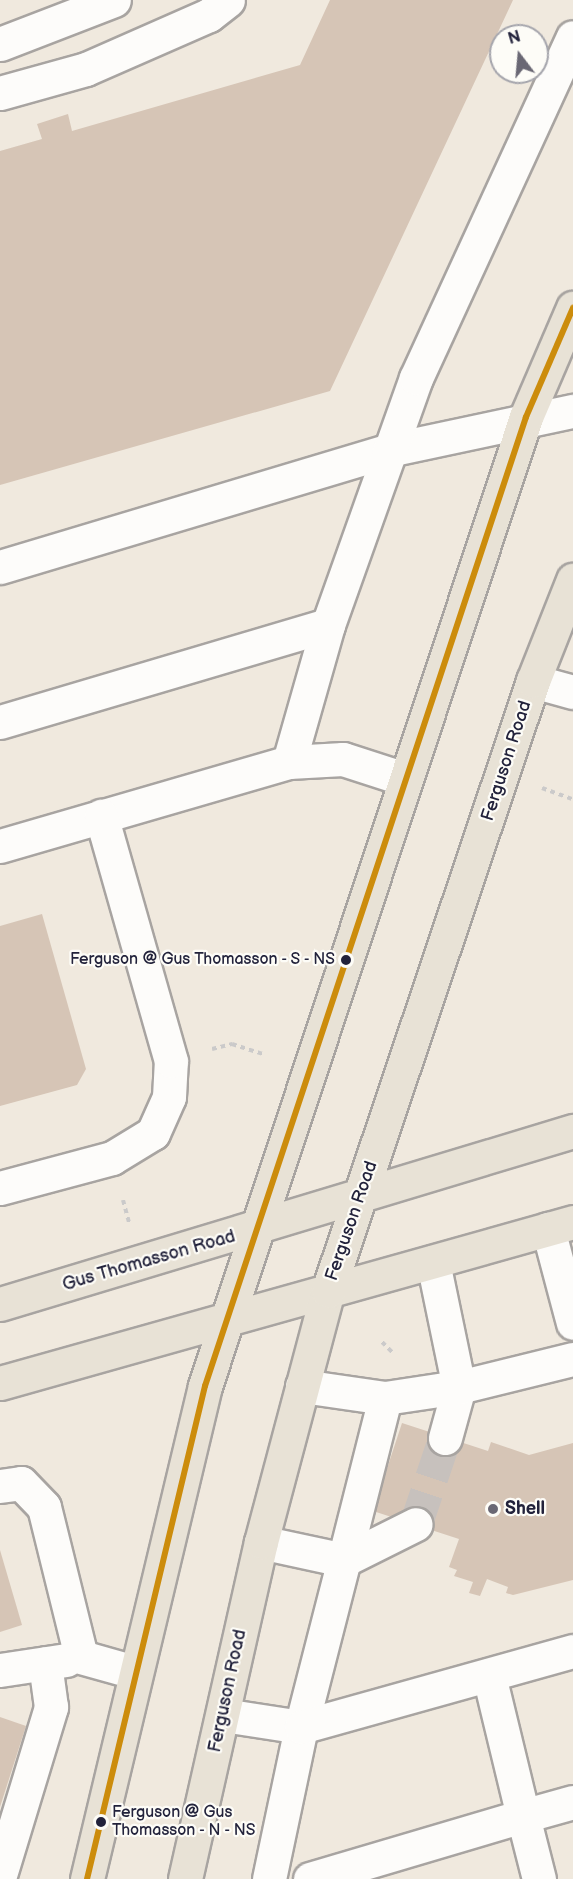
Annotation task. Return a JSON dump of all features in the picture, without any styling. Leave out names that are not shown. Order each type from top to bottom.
[{"type":"main road","points":[[87,1879],[134,1672],[226,1319],[526,417],[573,308]]},
{"type":"main road","name":"Ferguson Road","points":[[185,1879],[261,1542],[328,1291],[533,681],[573,580]]},
{"type":"main road","name":"Gus Thomasson Road","points":[[0,1304],[257,1229],[360,1195],[573,1131]]},
{"type":"main road","points":[[0,1383],[560,1226]]},
{"type":"lane","points":[[0,44],[114,0]]},
{"type":"lane","points":[[0,93],[86,69],[209,15],[228,0]]},
{"type":"lane","points":[[290,762],[328,626],[416,378],[573,37]]},
{"type":"lane","points":[[0,567],[389,450],[526,417],[573,411]]},
{"type":"lane","points":[[0,722],[328,626]]},
{"type":"lane","points":[[533,681],[573,692]]},
{"type":"lane","points":[[0,846],[290,762],[343,759],[405,779]]},
{"type":"lane","points":[[0,1188],[112,1158],[153,1133],[169,1097],[171,1061],[101,816]]},
{"type":"lane","points":[[560,1226],[573,1323]]},
{"type":"lane","points":[[433,1262],[459,1387],[445,1438]]},
{"type":"lane","points":[[302,1386],[384,1398],[459,1387],[573,1359]]},
{"type":"lane","points":[[269,1879],[301,1727],[384,1398]]},
{"type":"lane","points":[[0,1486],[21,1483],[44,1507],[81,1658]]},
{"type":"lane","points":[[261,1542],[344,1560],[416,1524]]},
{"type":"lane","points":[[223,1715],[301,1727],[573,1651]]},
{"type":"lane","points":[[0,1670],[81,1658],[134,1672]]},
{"type":"lane","points":[[0,1875],[51,1707],[45,1663]]},
{"type":"lane","points":[[489,1675],[539,1879]]},
{"type":"lane","points":[[310,1879],[573,1802]]},
{"type":"path","points":[[541,788],[573,799]]},
{"type":"path","points":[[171,1061],[232,1044],[263,1054]]},
{"type":"building","points":[[330,0],[513,0],[502,24],[489,24],[489,51],[330,391],[0,485],[0,151],[42,139],[37,124],[68,114],[72,131],[300,65]]},
{"type":"building","points":[[42,914],[86,1069],[77,1085],[0,1106],[0,926]]},
{"type":"building","points":[[402,1423],[488,1451],[491,1442],[529,1455],[573,1443],[573,1580],[513,1595],[506,1593],[508,1587],[487,1579],[480,1596],[469,1593],[473,1582],[454,1576],[457,1570],[449,1567],[459,1539],[373,1511]]},
{"type":"building","points":[[0,1550],[22,1625],[0,1632]]},
{"type":"building","points":[[0,1717],[26,1726],[0,1807]]},
{"type":"tunnel","points":[[416,1524],[445,1438]]},
{"type":"transit line","points":[[87,1879],[205,1386],[526,417],[573,308]]},
{"type":"place","name":"Ferguson @ Gus Thomasson - S - NS","points":[[346,960]]},
{"type":"place","name":"Shell","points":[[493,1509]]},
{"type":"place","name":"Ferguson @ Gus Thomasson - N - NS","points":[[101,1822]]}]
